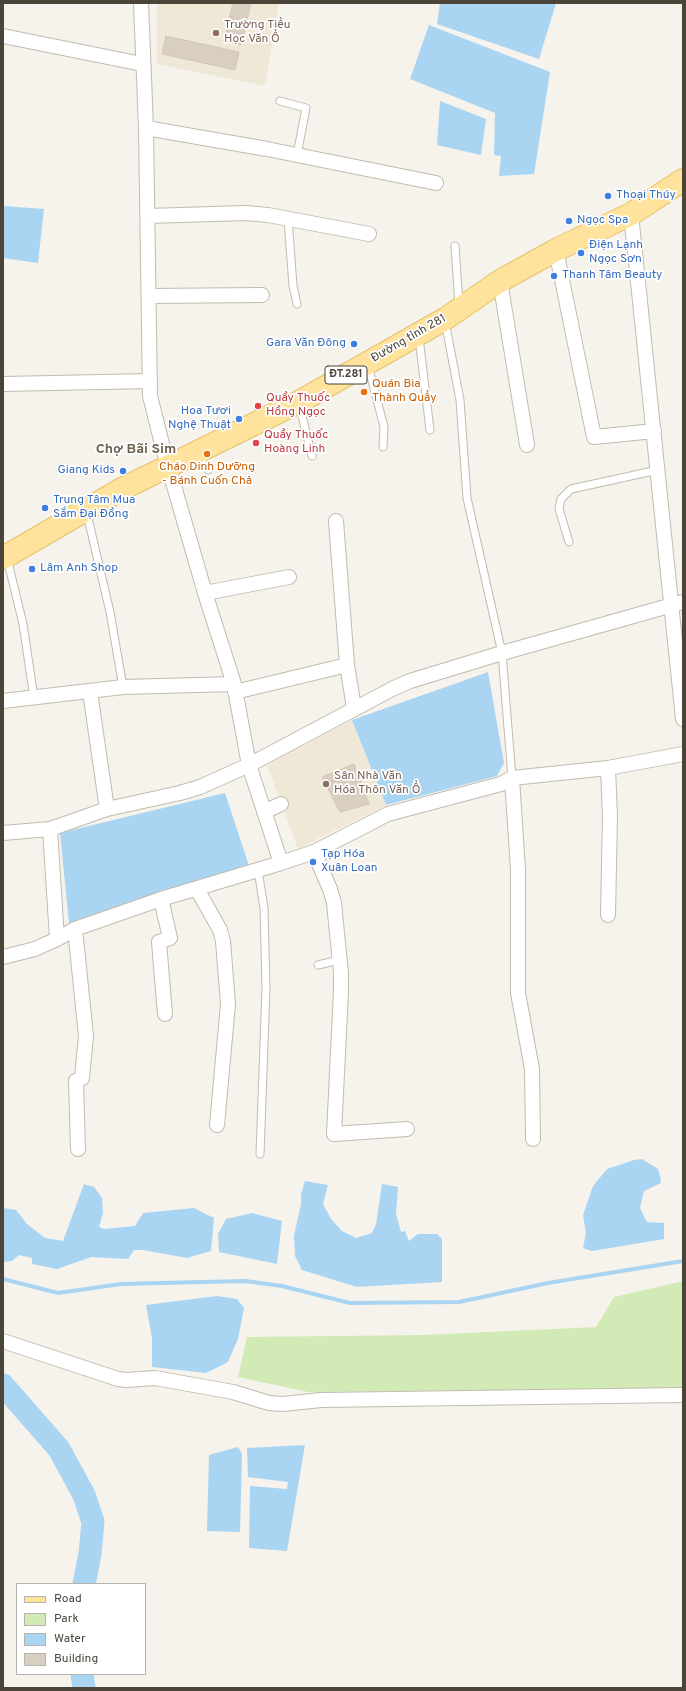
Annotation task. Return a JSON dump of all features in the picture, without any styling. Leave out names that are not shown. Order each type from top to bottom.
[{"type":"main road","name":"Đường tỉnh 281","points":[[5,557],[86,510],[168,466],[299,402],[452,314],[500,281],[556,250],[631,214],[683,180]]},
{"type":"street","points":[[141,3],[142,64],[146,128],[150,396],[168,466],[234,688],[249,765],[281,863]]},
{"type":"street","points":[[3,36],[142,64]]},
{"type":"street","points":[[146,128],[297,154],[436,183]]},
{"type":"street","points":[[148,216],[246,213],[369,234]]},
{"type":"street","points":[[631,214],[658,470],[678,603],[683,719]]},
{"type":"street","points":[[556,250],[594,437],[654,430]]},
{"type":"street","points":[[500,281],[527,445]]},
{"type":"street","points":[[149,296],[262,295]]},
{"type":"street","points":[[3,384],[150,381]]},
{"type":"street","points":[[336,521],[347,665],[354,708]]},
{"type":"street","points":[[205,593],[289,578]]},
{"type":"street","points":[[3,833],[50,829],[106,809],[180,793],[200,787],[249,765],[354,708],[410,681],[678,603]]},
{"type":"street","points":[[3,701],[123,687],[234,688],[347,665]]},
{"type":"street","points":[[90,692],[106,809]]},
{"type":"street","points":[[3,957],[35,948],[57,939],[75,929],[160,900],[314,852],[388,814],[501,784],[512,778],[608,768],[683,754]]},
{"type":"street","points":[[608,768],[610,816],[608,914]]},
{"type":"street","points":[[512,778],[518,870],[518,993],[532,1069],[533,1138]]},
{"type":"street","points":[[264,812],[281,804]]},
{"type":"street","points":[[50,829],[57,939]]},
{"type":"street","points":[[314,852],[330,889],[334,903],[340,960],[342,991],[334,1134],[407,1129]]},
{"type":"street","points":[[197,889],[220,930],[223,941],[228,1020],[217,1125]]},
{"type":"street","points":[[160,900],[170,938],[159,942],[165,1014]]},
{"type":"street","points":[[75,929],[86,1036],[82,1078],[76,1081],[78,1149]]},
{"type":"street","points":[[3,1341],[118,1379],[127,1380],[155,1378],[233,1392],[268,1403],[283,1404],[321,1400],[683,1395]]},
{"type":"lane","points":[[280,102],[306,108],[297,154]]},
{"type":"lane","points":[[288,219],[293,286],[297,304]]},
{"type":"lane","points":[[455,246],[452,314],[467,498],[502,653],[512,778]]},
{"type":"lane","points":[[418,334],[430,430]]},
{"type":"lane","points":[[368,363],[384,427],[383,447]]},
{"type":"lane","points":[[299,402],[312,456]]},
{"type":"lane","points":[[196,452],[208,470]]},
{"type":"lane","points":[[569,542],[559,509],[561,498],[571,489],[658,470]]},
{"type":"lane","points":[[86,510],[110,612],[123,687]]},
{"type":"lane","points":[[5,557],[23,624],[34,698]]},
{"type":"lane","points":[[258,870],[264,908],[266,988],[260,1154]]},
{"type":"lane","points":[[318,965],[340,960]]},
{"type":"shaded area","name":"Trường Tiểu Học Văn Ổ","points":[[157,3],[279,3],[265,86],[157,64]]},
{"type":"shaded area","name":"Sân Nhà Văn Hóa Thôn Văn Ổ","points":[[352,720],[386,805],[298,849],[267,765]]},
{"type":"green space","points":[[683,1281],[683,1388],[308,1392],[238,1377],[247,1337],[422,1335],[596,1327],[614,1297]]},
{"type":"water","points":[[440,3],[556,3],[539,59],[437,24]]},
{"type":"water","points":[[429,25],[550,72],[534,174],[499,176],[501,156],[494,155],[495,113],[410,79]]},
{"type":"water","points":[[440,101],[486,119],[481,155],[437,145]]},
{"type":"water","points":[[3,206],[44,209],[38,263],[3,258]]},
{"type":"water","points":[[488,672],[504,763],[497,776],[386,805],[352,720]]},
{"type":"water","points":[[225,793],[249,866],[69,923],[60,833]]},
{"type":"water","points":[[642,1159],[658,1169],[661,1183],[644,1191],[640,1208],[647,1222],[664,1223],[664,1239],[592,1251],[583,1248],[586,1233],[583,1215],[593,1186],[607,1169],[634,1160]]},
{"type":"water","points":[[305,1181],[328,1185],[323,1204],[331,1219],[342,1231],[356,1238],[372,1233],[376,1224],[382,1184],[398,1187],[396,1214],[401,1232],[405,1231],[409,1241],[418,1234],[437,1234],[442,1239],[442,1282],[357,1287],[302,1270],[295,1256],[294,1236],[301,1204],[301,1194]]},
{"type":"water","points":[[84,1184],[94,1187],[102,1198],[103,1213],[99,1227],[104,1229],[135,1226],[143,1213],[194,1208],[214,1218],[211,1251],[187,1258],[143,1250],[134,1250],[128,1259],[91,1257],[57,1269],[32,1264],[32,1258],[19,1255],[12,1261],[3,1262],[3,1208],[16,1210],[27,1224],[45,1238],[63,1241]]},
{"type":"water","points":[[252,1213],[282,1221],[277,1264],[219,1252],[218,1234],[226,1219]]},
{"type":"water","points":[[217,1296],[237,1299],[244,1308],[238,1339],[228,1362],[206,1373],[152,1367],[152,1338],[146,1305]]},
{"type":"water","points":[[305,1445],[287,1551],[249,1548],[250,1486],[287,1489],[288,1482],[248,1477],[247,1448]]},
{"type":"water","points":[[238,1447],[242,1454],[240,1532],[207,1531],[209,1455]]},
{"type":"building","points":[[233,3],[251,3],[241,45],[224,41]]},
{"type":"building","points":[[166,36],[239,52],[235,70],[162,54]]},
{"type":"building","points":[[354,764],[369,804],[340,812],[322,777]]},
{"type":"waterway","points":[[3,1279],[58,1293],[121,1284],[245,1281],[282,1286],[350,1303],[459,1302],[548,1283],[683,1261]]},
{"type":"waterway","points":[[3,1385],[59,1449],[84,1495],[93,1522],[90,1554],[84,1583]]},
{"type":"waterway","points":[[82,1675],[84,1688]]},
{"type":"place","name":"Trường Tiểu Học Văn Ổ","points":[[216,33]]},
{"type":"place","name":"Thoại Thúy","points":[[608,196]]},
{"type":"place","name":"Ngọc Spa","points":[[569,221]]},
{"type":"place","name":"Điện Lạnh Ngọc Sơn","points":[[581,253]]},
{"type":"place","name":"Thanh Tâm Beauty","points":[[554,276]]},
{"type":"place","name":"Gara Văn Đông","points":[[354,344]]},
{"type":"place","name":"Quán Bia Thành Quẩy","points":[[364,392]]},
{"type":"place","name":"Quầy Thuốc Hồng Ngọc","points":[[258,406]]},
{"type":"place","name":"Hoa Tươi Nghệ Thuật","points":[[239,419]]},
{"type":"place","name":"Quầy Thuốc Hoàng Linh","points":[[256,443]]},
{"type":"place","name":"Cháo Dinh Dưỡng - Bánh Cuốn Chả","points":[[207,454]]},
{"type":"place","name":"Giang Kids","points":[[123,471]]},
{"type":"place","name":"Trung Tâm Mua Sắm Đại Đồng","points":[[45,508]]},
{"type":"place","name":"Lâm Anh Shop","points":[[32,569]]},
{"type":"place","name":"Sân Nhà Văn Hóa Thôn Văn Ổ","points":[[326,784]]},
{"type":"place","name":"Tạp Hóa Xuân Loan","points":[[313,862]]},
{"type":"district","name":"Chợ Bãi Sim","points":[[136,450]]}]
